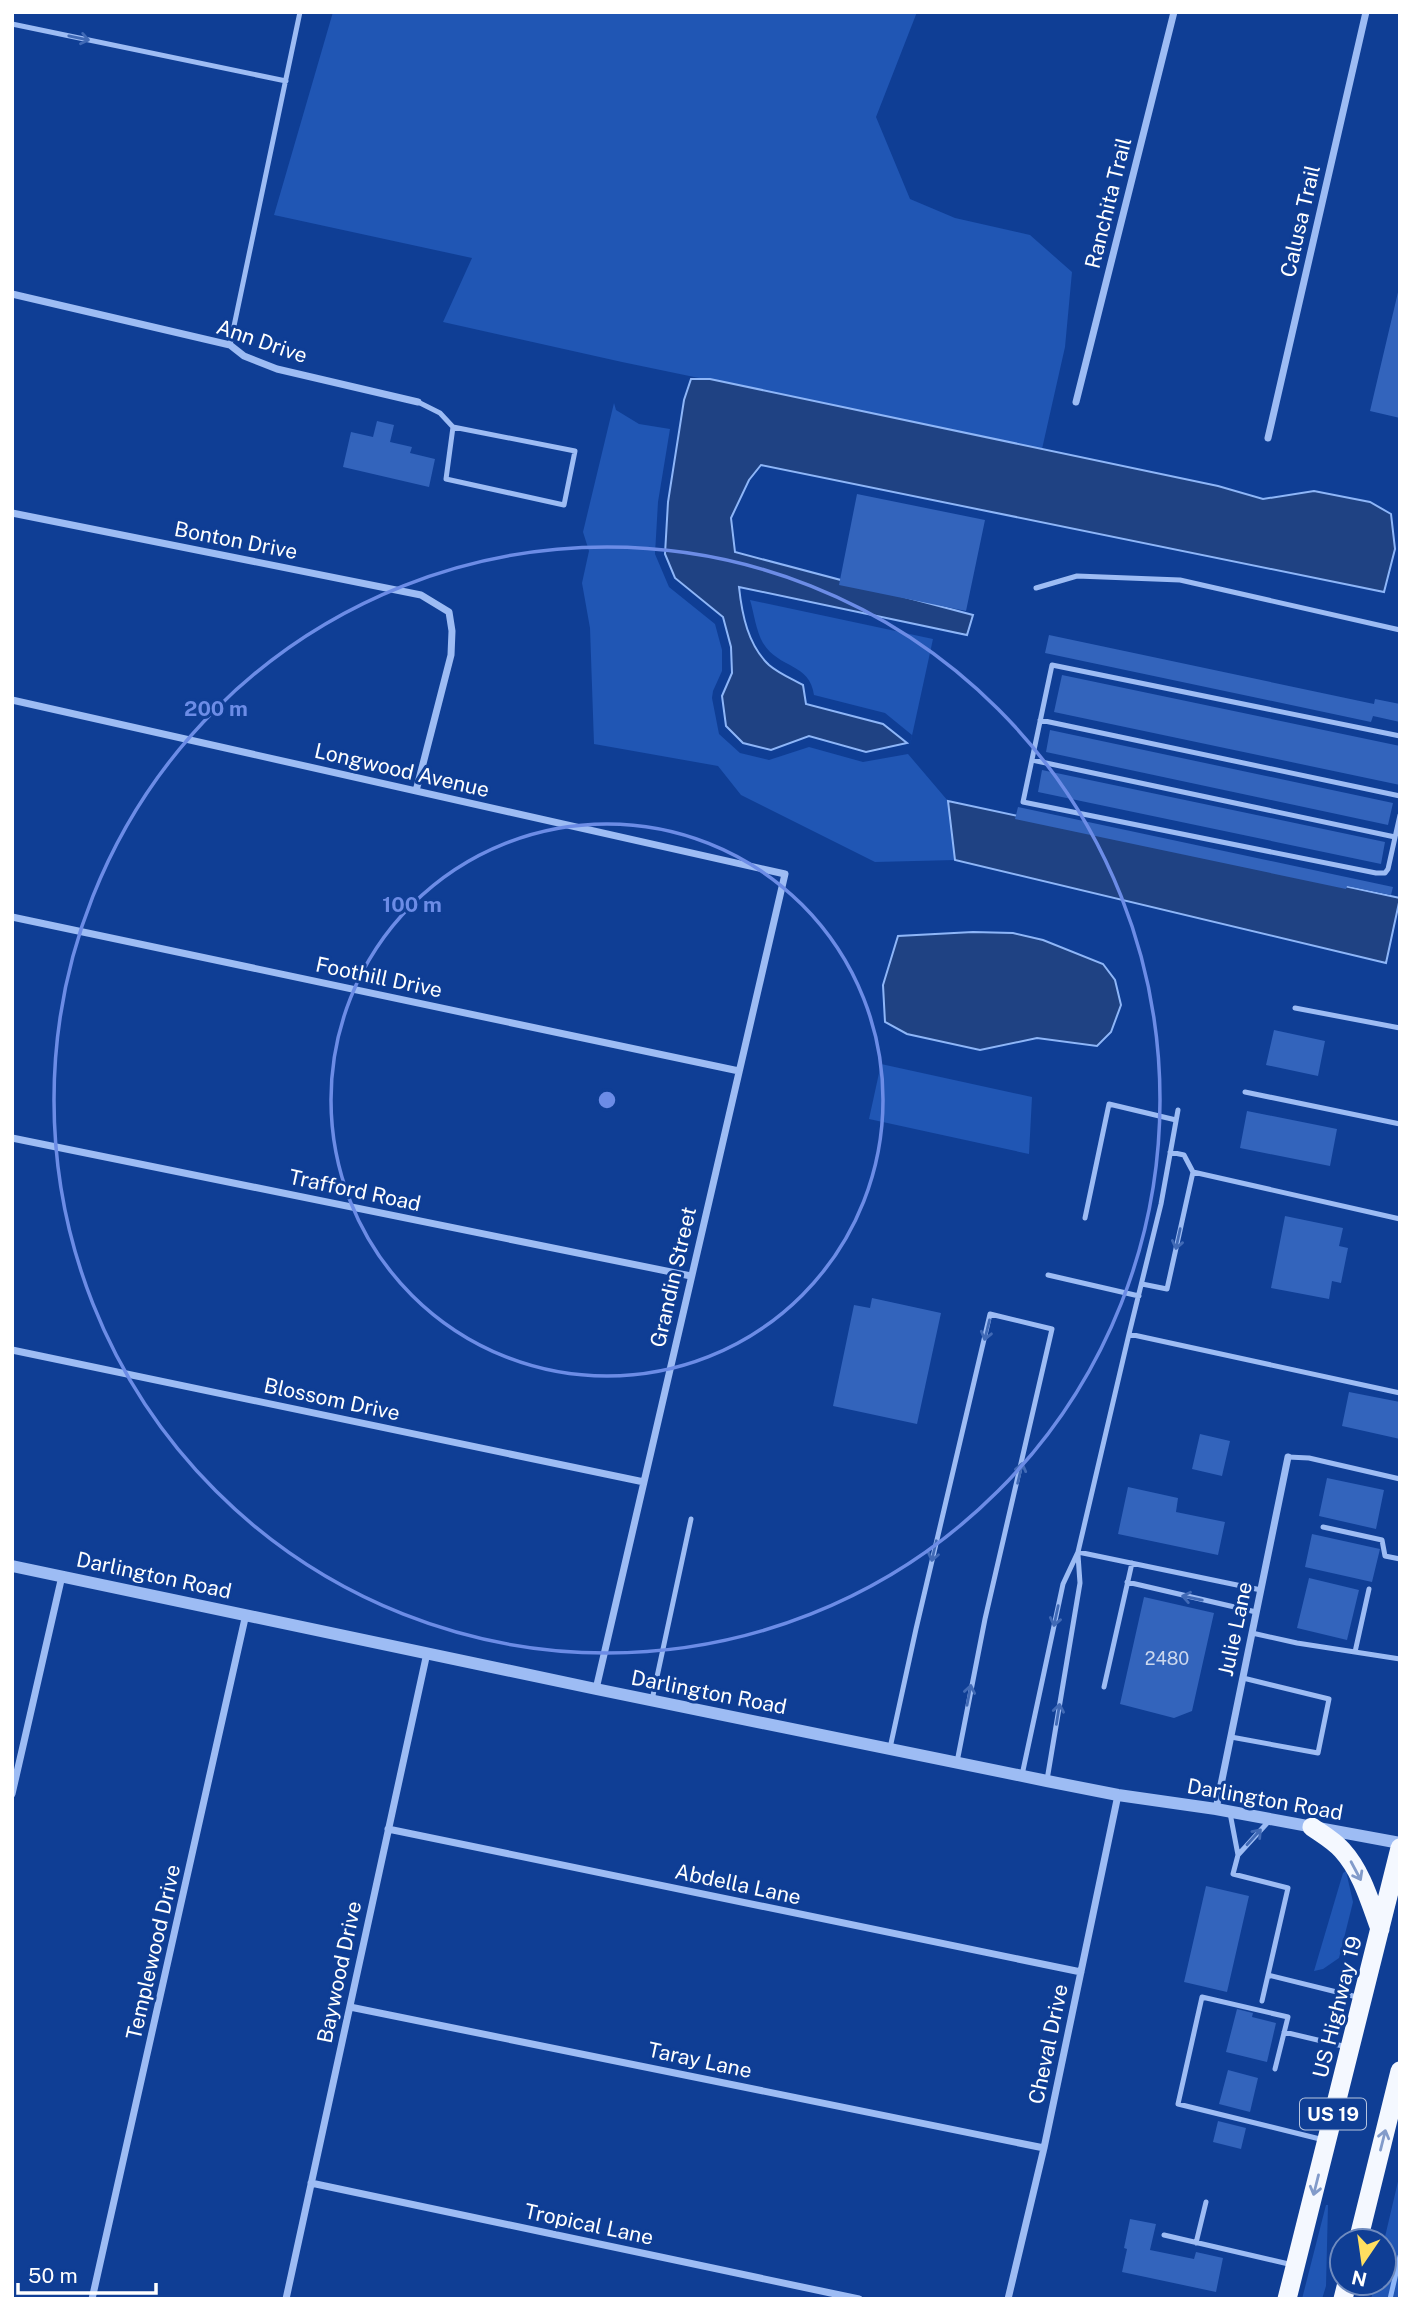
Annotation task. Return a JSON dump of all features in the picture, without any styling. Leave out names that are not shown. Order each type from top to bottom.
[{"type":"highway","points":[[1312,1827],[1349,1858],[1362,1882],[1380,1929]]},
{"type":"highway","name":"US Highway 19","points":[[1287,2299],[1400,1846]]},
{"type":"highway","name":"US 19","points":[[1361,2227],[1400,2071]]},
{"type":"street","name":"Ranchita Trail","points":[[1076,402],[1174,12]]},
{"type":"street","name":"Calusa Trail","points":[[1268,438],[1366,12]]},
{"type":"street","name":"Ann Drive","points":[[12,293],[230,345],[244,356],[277,369],[418,402]]},
{"type":"street","name":"Bonton Drive","points":[[12,513],[421,595],[449,612],[451,654],[416,791]]},
{"type":"street","name":"Longwood Avenue","points":[[12,700],[785,874]]},
{"type":"street","name":"Grandin Street","points":[[596,1689],[785,874]]},
{"type":"street","name":"Foothill Drive","points":[[12,917],[739,1071]]},
{"type":"street","name":"Trafford Road","points":[[12,1138],[691,1276]]},
{"type":"street","name":"Blossom Drive","points":[[12,1350],[644,1482]]},
{"type":"street","name":"Julie Lane","points":[[1216,1809],[1288,1457]]},
{"type":"street","name":"Darlington Road","points":[[12,1566],[1022,1776],[1118,1795],[1271,1819],[1400,1846]]},
{"type":"street","points":[[12,1794],[62,1576]]},
{"type":"street","name":"Templewood Drive","points":[[92,2299],[247,1614]]},
{"type":"street","name":"Baywood Drive","points":[[286,2299],[427,1653]]},
{"type":"street","name":"Cheval Drive","points":[[1008,2299],[1044,2148],[1118,1795]]},
{"type":"street","name":"Abdella Lane","points":[[388,1829],[1081,1972]]},
{"type":"street","name":"Taray Lane","points":[[350,2007],[1044,2148]]},
{"type":"street","name":"Tropical Lane","points":[[311,2183],[859,2299]]},
{"type":"lane","points":[[230,345],[300,12]]},
{"type":"lane","points":[[12,24],[286,81]]},
{"type":"lane","points":[[418,402],[440,413],[453,426],[575,451],[564,505],[446,479],[453,426]]},
{"type":"lane","points":[[1036,588],[1077,576],[1180,580],[1400,630]]},
{"type":"lane","points":[[1400,736],[1052,665],[1023,802],[1376,873],[1385,873],[1388,869],[1400,814]]},
{"type":"lane","points":[[1040,720],[1400,796]]},
{"type":"lane","points":[[1032,760],[1395,837]]},
{"type":"lane","points":[[1295,1008],[1400,1028]]},
{"type":"lane","points":[[1245,1092],[1400,1124]]},
{"type":"lane","points":[[1085,1217],[1109,1104],[1176,1120]]},
{"type":"lane","points":[[1022,1776],[1063,1584],[1078,1552],[1161,1204],[1178,1110]]},
{"type":"lane","points":[[1142,1283],[1167,1289],[1193,1172],[1185,1155],[1170,1152]]},
{"type":"lane","points":[[1193,1172],[1400,1219]]},
{"type":"lane","points":[[1048,1275],[1139,1296]]},
{"type":"lane","points":[[890,1748],[990,1314],[1052,1329],[985,1619],[957,1762]]},
{"type":"lane","points":[[1129,1334],[1400,1393]]},
{"type":"lane","points":[[1288,1457],[1309,1458],[1400,1479]]},
{"type":"lane","points":[[652,1700],[691,1519]]},
{"type":"lane","points":[[1323,1527],[1382,1540],[1385,1556],[1400,1559]]},
{"type":"lane","points":[[1078,1552],[1261,1590]]},
{"type":"lane","points":[[1047,1781],[1080,1583],[1078,1552]]},
{"type":"lane","points":[[1104,1687],[1132,1563]]},
{"type":"lane","points":[[1127,1582],[1256,1612]]},
{"type":"lane","points":[[1355,1652],[1369,1589]]},
{"type":"lane","points":[[1252,1633],[1400,1658]]},
{"type":"lane","points":[[1231,1737],[1318,1753],[1329,1699],[1243,1678]]},
{"type":"lane","points":[[1230,1812],[1238,1855],[1233,1874],[1288,1888],[1262,2001]]},
{"type":"lane","points":[[1238,1855],[1271,1819]]},
{"type":"lane","points":[[1268,1975],[1362,1998]]},
{"type":"lane","points":[[1275,2069],[1288,2017],[1202,1997],[1178,2104],[1327,2141]]},
{"type":"lane","points":[[1284,2032],[1350,2048]]},
{"type":"lane","points":[[1196,2243],[1206,2202]]},
{"type":"lane","points":[[1164,2235],[1296,2266]]},
{"type":"shaded area","points":[[333,12],[917,12],[876,117],[910,199],[955,218],[1030,235],[1072,272],[1065,347],[1042,449],[443,322],[472,258],[274,215]]},
{"type":"shaded area","points":[[691,379],[710,379],[1218,486],[1263,499],[1314,491],[1370,502],[1391,514],[1395,549],[1384,592],[761,465],[749,480],[731,518],[735,552],[973,615],[967,635],[739,587],[744,619],[756,648],[773,668],[803,685],[806,704],[883,724],[907,743],[866,752],[809,736],[771,750],[743,743],[726,726],[722,696],[732,673],[731,647],[723,617],[675,578],[665,554],[668,502],[684,400]]},
{"type":"shaded area","points":[[614,403],[616,410],[639,424],[670,429],[658,502],[655,554],[669,587],[715,624],[722,650],[722,671],[712,698],[719,734],[740,753],[769,760],[809,747],[863,762],[908,754],[948,801],[955,860],[875,862],[741,795],[718,766],[594,744],[590,628],[582,583],[589,551],[583,532]]},
{"type":"shaded area","points":[[750,600],[933,639],[908,754],[912,735],[885,713],[814,695],[807,677],[777,658],[763,643]]},
{"type":"shaded area","points":[[948,801],[1400,898],[1386,963],[955,860]]},
{"type":"shaded area","points":[[1013,933],[1043,940],[1103,964],[1115,980],[1121,1005],[1111,1032],[1097,1046],[1037,1038],[980,1050],[907,1034],[885,1022],[883,985],[898,936]]},
{"type":"shaded area","points":[[881,1064],[1032,1097],[1029,1154],[869,1119]]},
{"type":"shaded area","points":[[1346,1871],[1353,1902],[1339,1958],[1323,1969],[1314,1971],[1343,1873]]},
{"type":"shaded area","points":[[1400,2173],[1400,2299],[1371,2299],[1398,2297],[1398,2227],[1387,2227]]},
{"type":"shaded area","points":[[1326,2205],[1326,2286],[1322,2299],[1302,2299]]},
{"type":"building","points":[[1400,288],[1400,418],[1370,411]]},
{"type":"building","points":[[377,421],[394,425],[390,442],[412,447],[410,453],[435,459],[429,487],[343,467],[351,432],[373,437]]},
{"type":"building","points":[[857,494],[985,520],[966,611],[839,585]]},
{"type":"building","points":[[1049,635],[1374,704],[1375,699],[1400,704],[1400,722],[1373,716],[1371,722],[1045,653]]},
{"type":"building","points":[[1062,675],[1400,746],[1400,785],[1054,712]]},
{"type":"building","points":[[1050,730],[1393,803],[1388,825],[1046,752]]},
{"type":"building","points":[[1042,770],[1385,842],[1381,864],[1038,792]]},
{"type":"building","points":[[1018,807],[1393,887],[1391,895],[1347,886],[1346,889],[1015,819]]},
{"type":"building","points":[[1274,1030],[1325,1041],[1318,1076],[1266,1065]]},
{"type":"building","points":[[1247,1111],[1337,1129],[1330,1166],[1240,1148]]},
{"type":"building","points":[[1285,1216],[1343,1228],[1339,1246],[1348,1248],[1341,1283],[1332,1281],[1329,1299],[1271,1288]]},
{"type":"building","points":[[872,1298],[941,1313],[917,1424],[833,1406],[854,1305],[870,1308]]},
{"type":"building","points":[[1349,1392],[1400,1402],[1400,1439],[1342,1426]]},
{"type":"building","points":[[1200,1434],[1230,1441],[1222,1476],[1192,1469]]},
{"type":"building","points":[[1327,1478],[1384,1490],[1376,1529],[1319,1516]]},
{"type":"building","points":[[1128,1487],[1178,1498],[1176,1512],[1225,1522],[1218,1555],[1118,1534]]},
{"type":"building","points":[[1312,1534],[1380,1549],[1372,1582],[1305,1567]]},
{"type":"building","points":[[1309,1578],[1359,1590],[1347,1640],[1297,1628]]},
{"type":"building","points":[[1144,1597],[1214,1613],[1192,1711],[1174,1718],[1120,1704]]},
{"type":"building","points":[[1206,1886],[1249,1896],[1227,1992],[1184,1982]]},
{"type":"building","points":[[1237,2009],[1253,2013],[1252,2017],[1276,2023],[1267,2062],[1226,2052]]},
{"type":"building","points":[[1228,2070],[1258,2078],[1250,2112],[1219,2104]]},
{"type":"building","points":[[1218,2121],[1246,2128],[1241,2149],[1213,2142]]},
{"type":"building","points":[[1130,2219],[1156,2224],[1150,2250],[1194,2259],[1196,2252],[1223,2258],[1216,2292],[1122,2272]]},
{"type":"waterway","points":[[1390,2299],[1400,2256]]}]
